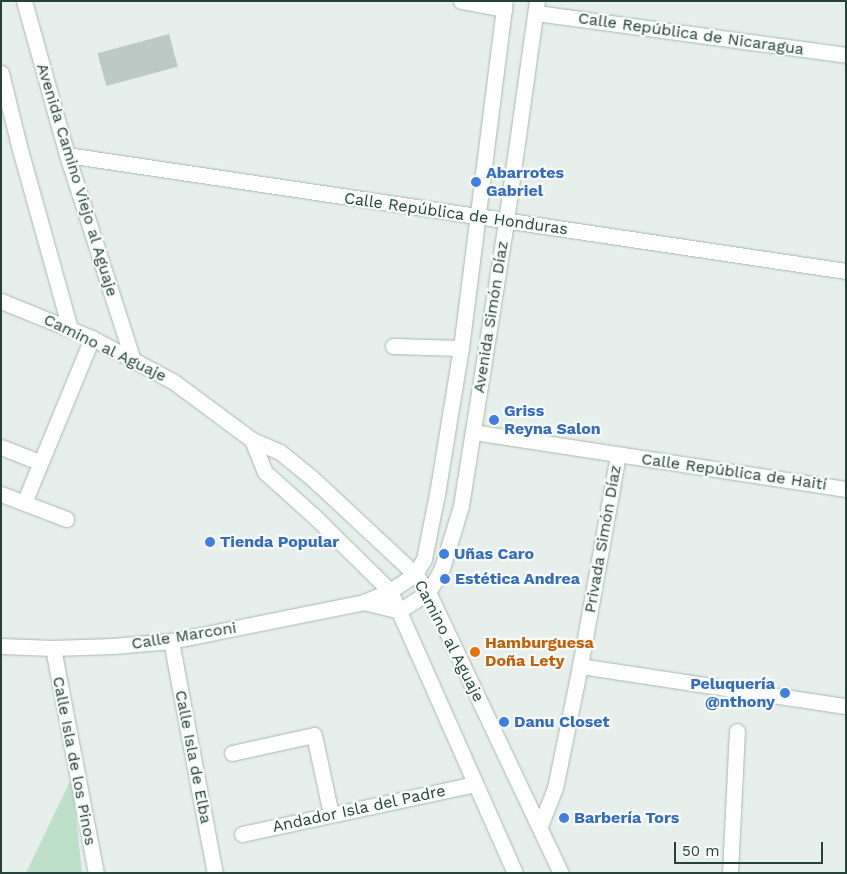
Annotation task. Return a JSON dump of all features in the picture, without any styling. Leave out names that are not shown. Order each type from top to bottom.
[{"type":"street","name":"Avenida Camino Viejo al Aguaje","points":[[24,1],[67,155],[132,358]]},
{"type":"street","points":[[461,1],[504,5]]},
{"type":"street","name":"Avenida Simón Díaz","points":[[390,591],[415,574],[424,559],[427,548],[461,348],[504,5]]},
{"type":"street","name":"Avenida Simón Díaz","points":[[399,611],[428,592],[442,568],[461,506],[506,221],[536,7]]},
{"type":"street","name":"Calle República de Nicaragua","points":[[536,7],[846,55]]},
{"type":"street","points":[[1,73],[19,146],[70,329]]},
{"type":"street","name":"Calle República de Honduras","points":[[67,155],[476,218],[846,272]]},
{"type":"street","name":"Camino al Aguaje","points":[[1,301],[92,338],[174,382],[252,440],[280,452],[312,478],[415,574],[428,592],[561,873]]},
{"type":"street","points":[[24,502],[92,338]]},
{"type":"street","points":[[393,346],[461,348]]},
{"type":"street","name":"Calle República de Haití","points":[[473,432],[846,489]]},
{"type":"street","name":"Camino al Aguaje","points":[[252,440],[265,472],[317,519],[390,591],[515,873]]},
{"type":"street","points":[[1,447],[39,462]]},
{"type":"street","name":"Privada Simón Díaz","points":[[540,826],[555,788],[580,666],[618,455]]},
{"type":"street","points":[[1,494],[66,519]]},
{"type":"street","name":"Calle Marconi","points":[[1,646],[53,648],[171,641],[364,602],[390,591]]},
{"type":"street","name":"Calle Marconi","points":[[364,602],[399,611]]},
{"type":"street","name":"Calle Isla de Elba","points":[[171,641],[216,873]]},
{"type":"street","name":"Calle Isla de los Pinos","points":[[53,648],[96,873]]},
{"type":"street","points":[[580,666],[846,706]]},
{"type":"street","points":[[730,873],[737,731]]},
{"type":"street","points":[[232,753],[314,735],[331,814]]},
{"type":"street","name":"Andador Isla del Padre","points":[[242,834],[475,784]]},
{"type":"green space","points":[[72,777],[82,873],[26,873]]},
{"type":"building","points":[[169,34],[178,67],[106,86],[98,53]]},
{"type":"place","name":"Abarrotes Gabriel","points":[[476,182]]},
{"type":"place","name":"Griss Reyna Salon","points":[[494,420]]},
{"type":"place","name":"Tienda Popular","points":[[210,542]]},
{"type":"place","name":"Uñas Caro","points":[[444,554]]},
{"type":"place","name":"Estética Andrea","points":[[445,579]]},
{"type":"place","name":"Hamburguesa Doña Lety","points":[[475,652]]},
{"type":"place","name":"Peluquería @nthony","points":[[785,693]]},
{"type":"place","name":"Danu Closet","points":[[504,722]]},
{"type":"place","name":"Barbería Tors","points":[[564,818]]}]
